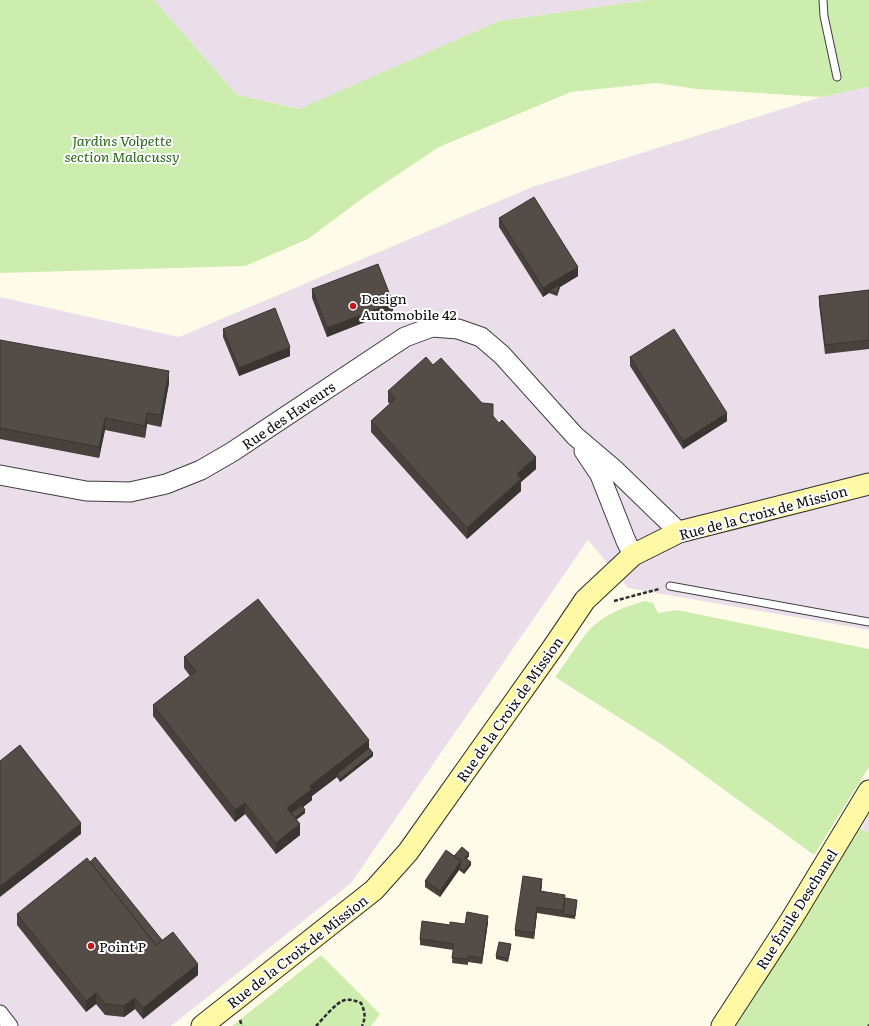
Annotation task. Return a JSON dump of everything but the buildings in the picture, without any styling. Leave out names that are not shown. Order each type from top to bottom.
[{"type":"main road","name":"Rue de la Croix de Mission","points":[[202,1026],[374,890],[408,852],[585,600],[633,555],[679,532],[869,484]]},
{"type":"main road","name":"Rue Émile Deschanel","points":[[722,1026],[791,920],[869,791]]},
{"type":"street","name":"Rue des Haveurs","points":[[0,475],[86,491],[130,492],[166,484],[201,470],[232,452],[405,337],[432,327],[458,329],[481,336],[502,355],[575,436],[615,470],[679,532]]},
{"type":"street","name":"Rue des Haveurs","points":[[575,436],[600,475],[633,555]]},
{"type":"street","points":[[0,1013],[10,1026]]},
{"type":"lane","points":[[823,0],[824,16],[837,77]]},
{"type":"lane","points":[[670,586],[869,622]]},
{"type":"path","points":[[613,601],[670,586]]},
{"type":"path","points":[[316,1026],[344,1000],[352,1000],[361,1003],[365,1012],[365,1020],[362,1026]]},
{"type":"shaded area","points":[[154,0],[647,0],[499,21],[300,109],[237,95]]},
{"type":"shaded area","points":[[869,87],[869,630],[628,588],[588,540],[351,883],[171,1026],[0,1026],[0,297],[179,337],[532,187],[821,97]]},
{"type":"shaded area","points":[[869,815],[869,832],[861,829]]},
{"type":"green space","name":"Jardins Volpette section Malacussy","points":[[0,0],[154,0],[237,95],[299,109],[499,21],[647,0],[869,0],[869,87],[821,97],[697,89],[656,83],[571,92],[439,147],[367,195],[308,239],[245,266],[0,273]]},
{"type":"green space","points":[[645,601],[653,603],[658,613],[677,610],[869,649],[869,767],[814,855],[664,746],[555,677],[590,629],[602,619],[616,611]]},
{"type":"green space","points":[[860,829],[869,832],[869,1026],[736,1026]]},
{"type":"green space","points":[[321,955],[380,1014],[371,1026],[232,1026]]},
{"type":"place","name":"Design Automobile 42","points":[[353,306]]},
{"type":"place","name":"Point P","points":[[91,946]]}]
